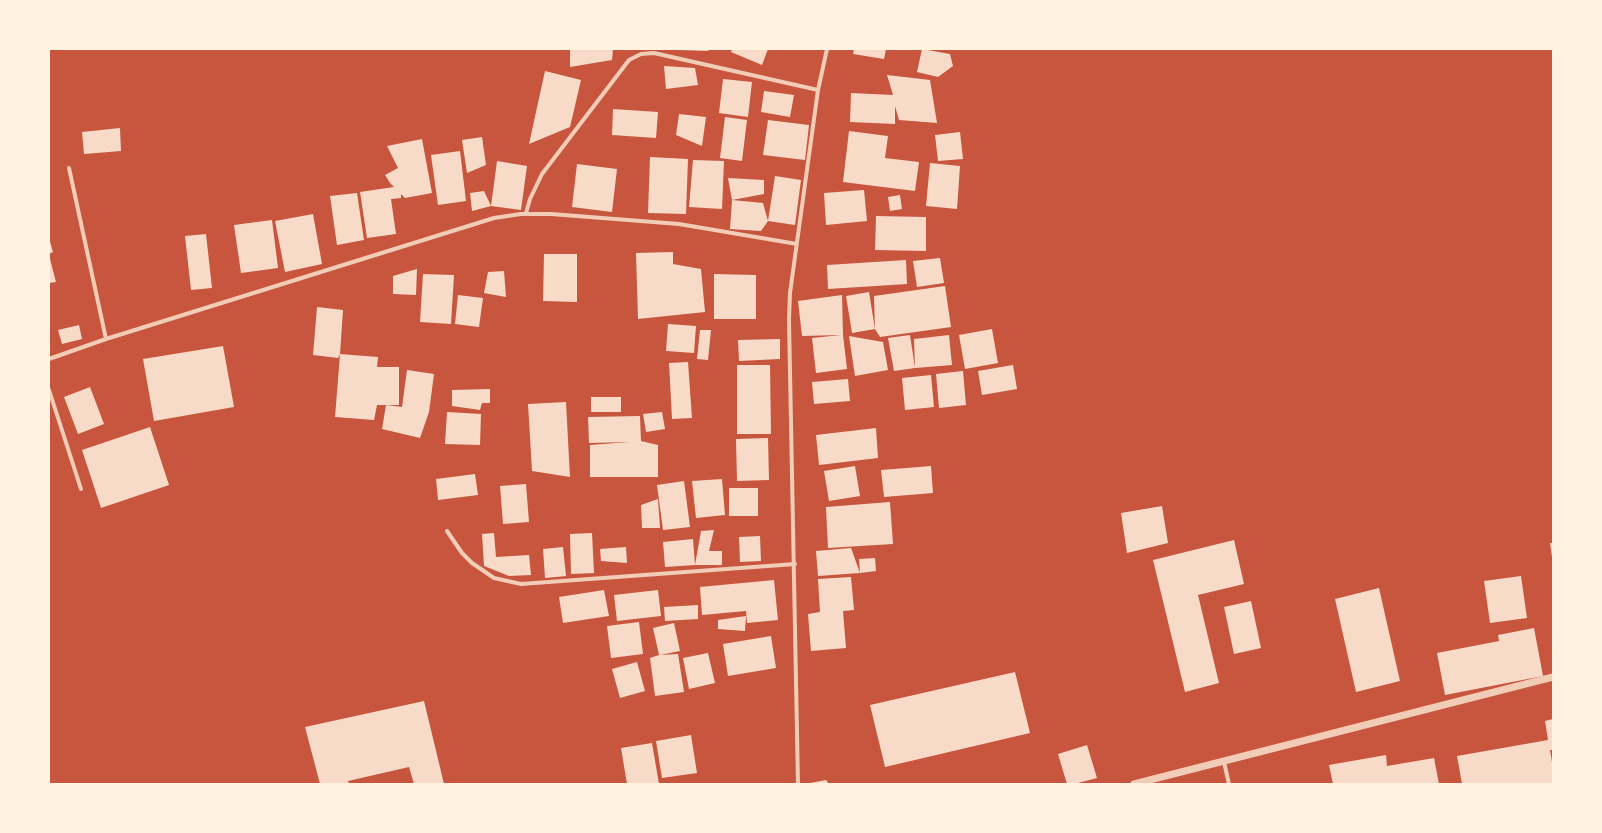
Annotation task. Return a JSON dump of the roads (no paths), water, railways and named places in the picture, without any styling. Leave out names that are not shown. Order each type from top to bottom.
[{"type":"street","points":[[798,784],[795,564],[789,320],[790,293],[818,90],[827,49]]},
{"type":"street","points":[[526,213],[535,188],[545,169],[629,60],[641,54],[654,53],[818,90]]},
{"type":"street","points":[[69,168],[106,338]]},
{"type":"street","points":[[49,359],[106,338],[494,218],[526,213],[679,224],[797,244]]},
{"type":"street","points":[[49,390],[81,489]]},
{"type":"street","points":[[447,532],[462,553],[472,563],[494,578],[521,584],[795,564]]},
{"type":"street","points":[[1134,784],[1553,677]]},
{"type":"street","points":[[1224,762],[1229,784]]}]
